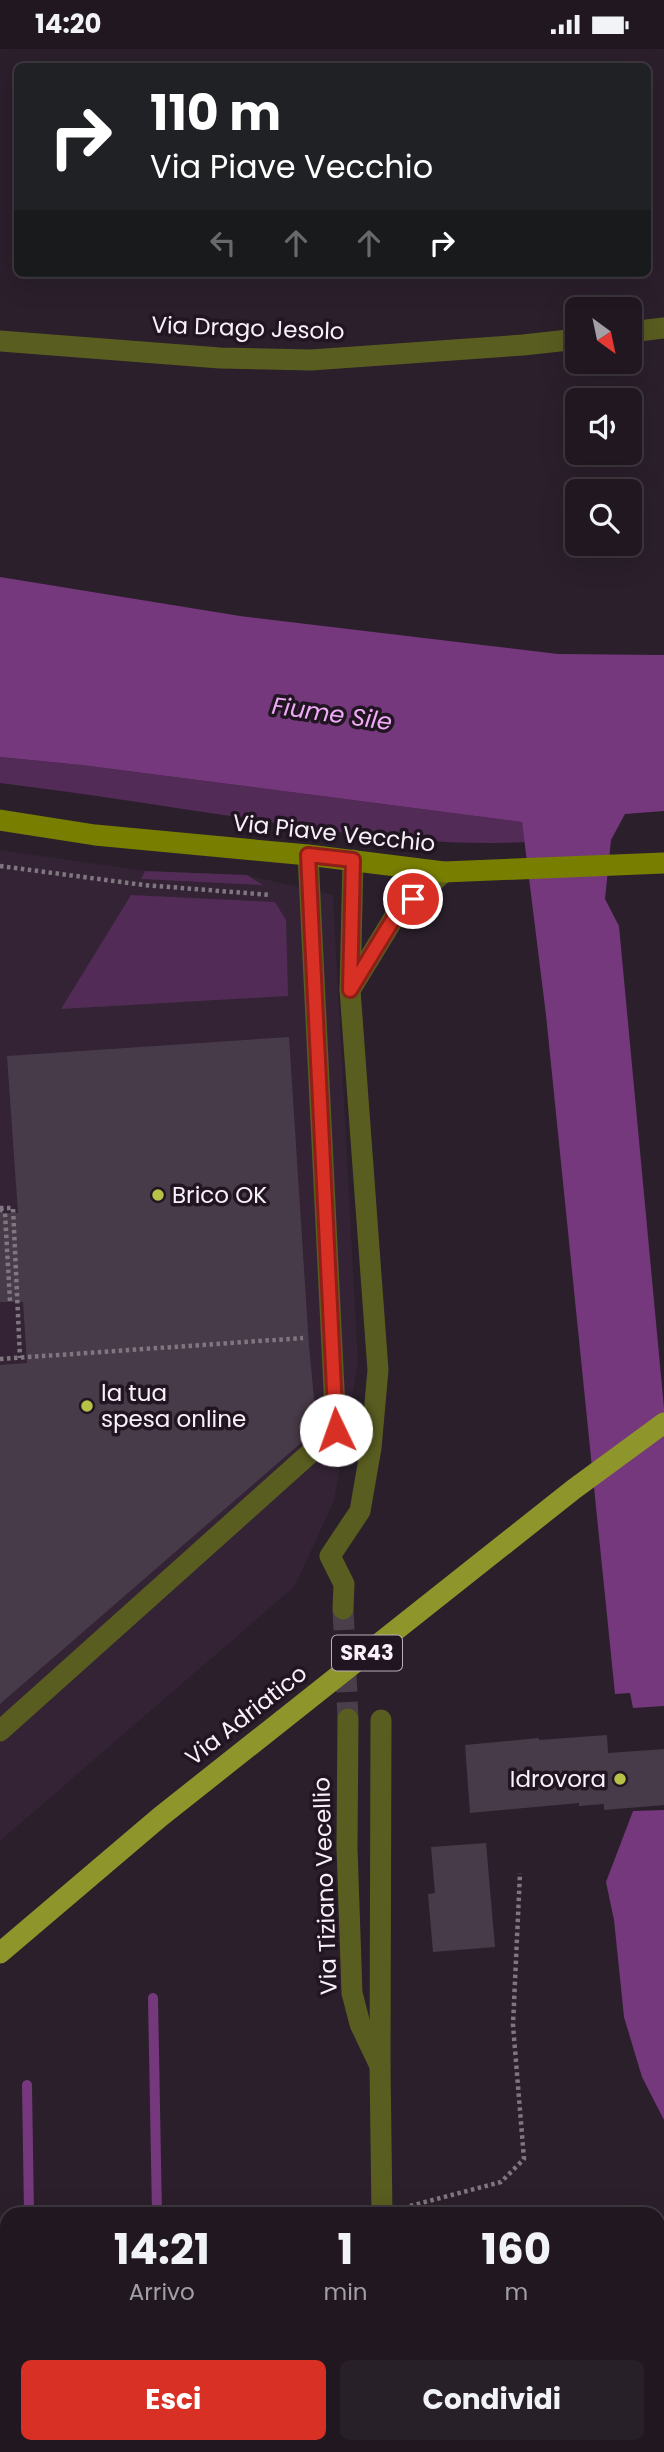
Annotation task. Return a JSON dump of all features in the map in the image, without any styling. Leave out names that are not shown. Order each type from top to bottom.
[{"type":"main road","name":"Via Adriatico","points":[[0,1953],[160,1817],[573,1489],[664,1423]]},
{"type":"street","points":[[642,331],[664,328]]},
{"type":"street","name":"Via Drago Jesolo","points":[[0,341],[220,358],[311,361],[565,340]]},
{"type":"street","name":"Via Piave Vecchio","points":[[0,820],[95,835],[308,855],[444,872],[664,863]]},
{"type":"street","points":[[0,1731],[336,1430],[308,855]]},
{"type":"street","points":[[343,1609],[344,1584],[330,1556],[360,1511],[371,1448],[377,1370],[350,990],[353,860]]},
{"type":"street","points":[[350,990],[397,913],[444,872]]},
{"type":"street","name":"Via Tiziano Vecellio","points":[[348,1719],[347,1848],[352,1993],[360,2024],[380,2066],[382,2207]]},
{"type":"street","points":[[380,2066],[381,1720]]},
{"type":"path","points":[[0,866],[144,885],[271,895]]},
{"type":"path","points":[[0,1208],[13,1208],[20,1358]]},
{"type":"path","points":[[0,1208],[5,1213],[10,1301]]},
{"type":"path","points":[[0,1359],[331,1337]]},
{"type":"path","points":[[405,2207],[501,2182],[524,2159],[513,2025],[520,1873]]},
{"type":"shaded area","points":[[0,757],[522,822],[525,842],[419,841],[314,829],[0,783]]},
{"type":"shaded area","points":[[0,850],[145,871],[247,875],[333,895],[358,1363],[334,1501],[295,1586],[0,1841]]},
{"type":"shaded area","points":[[145,871],[247,875],[263,885],[141,879]]},
{"type":"shaded area","points":[[131,895],[275,902],[286,920],[288,996],[61,1009]]},
{"type":"water","name":"Fiume Sile","points":[[0,577],[240,616],[558,654],[664,655],[664,811],[625,814],[611,840],[605,899],[619,926],[664,1408],[664,1706],[633,1708],[630,1693],[615,1694],[546,1015],[522,822],[0,757]]},
{"type":"water","points":[[664,1810],[664,2120],[642,2077],[624,2017],[614,1920],[606,1882],[633,1811]]},
{"type":"building","points":[[289,1037],[317,1429],[0,1704],[0,1365],[27,1363],[23,1302],[0,1302],[0,1213],[18,1213],[7,1056]]},
{"type":"building","points":[[607,1735],[608,1753],[664,1749],[664,1805],[604,1810],[604,1804],[579,1806],[579,1803],[470,1813],[465,1745]]},
{"type":"building","points":[[486,1843],[495,1947],[433,1952],[428,1894],[435,1893],[431,1847]]},
{"type":"waterway","points":[[153,1998],[157,2207]]},
{"type":"waterway","points":[[27,2085],[29,2207]]},
{"type":"tunnel","points":[[343,1609],[348,1719]]},
{"type":"place","name":"Brico OK","points":[[158,1195]]},
{"type":"place","name":"la tua spesa online","points":[[87,1406]]},
{"type":"place","name":"Idrovora","points":[[620,1779]]},
{"type":"route","points":[[336,1430],[308,855],[353,860],[350,990],[397,913],[413,899]]}]
